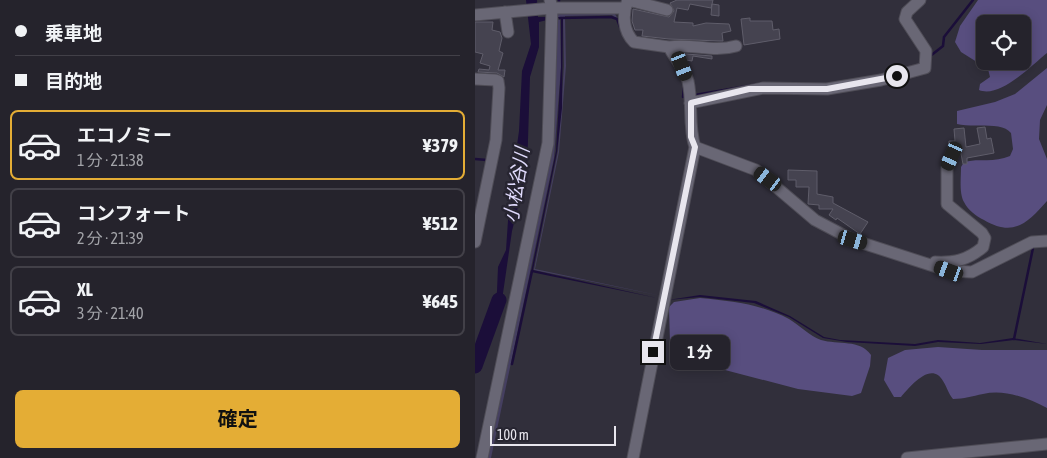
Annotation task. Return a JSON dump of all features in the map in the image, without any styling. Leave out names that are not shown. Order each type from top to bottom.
[{"type":"street","points":[[691,103],[763,88],[827,89],[881,80],[925,68],[926,51],[905,19],[907,12],[920,0]]},
{"type":"street","points":[[625,2],[625,26],[633,42],[669,47],[678,45],[722,50],[736,46]]},
{"type":"street","points":[[475,15],[549,6],[625,2],[667,10]]},
{"type":"street","points":[[482,458],[548,143],[549,6]]},
{"type":"street","points":[[508,12],[508,32]]},
{"type":"street","points":[[633,458],[695,147],[691,137],[691,103],[688,81],[682,66],[669,47]]},
{"type":"street","points":[[475,79],[498,81],[496,140],[475,242]]},
{"type":"street","points":[[493,156],[505,141]]},
{"type":"street","points":[[695,147],[756,170],[815,220],[853,240],[949,271],[971,272],[1032,242],[1047,241]]},
{"type":"street","points":[[923,262],[960,261],[977,252],[985,238],[982,233],[947,204],[947,168],[952,156]]},
{"type":"street","points":[[907,458],[950,456],[1047,444]]},
{"type":"shaded area","points":[[526,0],[537,0],[538,17],[547,17],[547,20],[539,22],[539,47],[530,77],[527,171],[512,231],[501,307],[492,322],[492,310],[497,291],[498,267],[506,250],[509,206],[518,181],[519,167],[514,166],[519,131],[522,71],[531,44]]},
{"type":"shaded area","points":[[978,0],[1047,0],[1047,53],[1031,67],[1031,15],[976,15],[976,61],[961,52],[955,42],[960,26]]},
{"type":"shaded area","points":[[558,10],[615,14],[632,42],[630,42],[612,15],[565,16],[566,66],[559,152],[535,269],[662,296],[534,270],[558,151],[564,66],[563,17],[557,17],[560,20],[561,67],[554,158],[491,458],[485,458],[550,140],[554,74],[553,20],[554,14]]},
{"type":"shaded area","points":[[557,17],[563,17],[562,108],[557,152],[533,270],[657,298],[531,272],[556,151],[561,68],[561,19]]},
{"type":"shaded area","points":[[647,45],[664,48],[674,56],[684,76],[687,96],[685,97],[684,84],[674,59],[665,49]]},
{"type":"shaded area","points":[[1047,68],[1047,105],[1040,120],[1039,139],[1047,159],[1047,201],[1026,222],[1011,228],[994,225],[975,215],[964,202],[961,190],[961,167],[964,162],[1010,156],[1013,149],[1011,133],[1001,127],[957,124],[957,111],[995,102],[1015,94]]},
{"type":"shaded area","points":[[988,70],[1027,70],[997,90],[979,90],[980,84],[990,77]]},
{"type":"shaded area","points":[[700,295],[756,301],[790,316],[824,337],[840,340],[915,344],[938,340],[980,343],[1013,338],[1047,344],[1014,340],[981,344],[938,342],[915,346],[847,342],[823,338],[789,317],[754,303],[700,297],[668,300]]},
{"type":"shaded area","points":[[700,298],[735,302],[767,310],[789,319],[821,340],[848,343],[861,347],[871,355],[870,366],[861,393],[852,396],[798,389],[683,359],[673,353],[670,344],[669,307],[674,302]]},
{"type":"shaded area","points":[[938,347],[982,350],[1047,350],[1047,408],[1024,398],[1000,393],[953,399],[943,381],[938,375],[933,373],[927,374],[915,382],[901,397],[894,397],[884,380],[888,358],[905,350]]},
{"type":"building","points":[[677,0],[713,0],[711,8],[690,4],[688,10],[677,8],[674,22],[693,23],[693,26],[706,23],[729,24],[731,31],[722,33],[723,41],[719,41],[642,36],[643,30],[635,30],[632,21],[633,9],[669,17],[674,11],[670,3]]},
{"type":"building","points":[[712,4],[719,5],[719,16],[711,15]]},
{"type":"building","points":[[750,18],[750,21],[772,21],[773,30],[779,29],[780,39],[744,45],[741,19]]},
{"type":"building","points":[[475,22],[493,22],[492,30],[500,32],[502,38],[499,51],[503,53],[498,70],[505,70],[504,77],[497,73],[478,72],[479,69],[489,70],[490,66],[480,63],[483,54],[475,52]]},
{"type":"building","points":[[682,54],[712,56],[712,59],[693,56],[692,61],[686,60]]},
{"type":"building","points":[[985,127],[987,139],[991,138],[994,153],[967,158],[967,164],[963,164],[960,149],[948,149],[949,141],[955,141],[954,129],[964,128],[966,147],[980,144],[977,128]]},
{"type":"building","points":[[788,170],[817,171],[817,194],[833,197],[833,203],[868,222],[860,234],[837,218],[836,220],[829,215],[833,209],[819,209],[819,205],[808,204],[809,187],[796,187],[796,180],[788,180]]},
{"type":"waterway","points":[[929,57],[943,46],[944,37],[973,0]]},
{"type":"waterway","points":[[560,18],[611,17],[617,19],[622,32]]},
{"type":"waterway","points":[[695,95],[759,84]]},
{"type":"waterway","points":[[683,97],[684,88]]},
{"type":"waterway","points":[[475,159],[487,160]]},
{"type":"waterway","points":[[1014,339],[1033,248]]},
{"type":"waterway","points":[[512,364],[532,271]]},
{"type":"waterway","name":"小松谷川","points":[[475,366],[499,300]]},
{"type":"route","points":[[653,352],[695,147],[691,137],[691,103],[749,89],[827,89],[897,76]]}]
